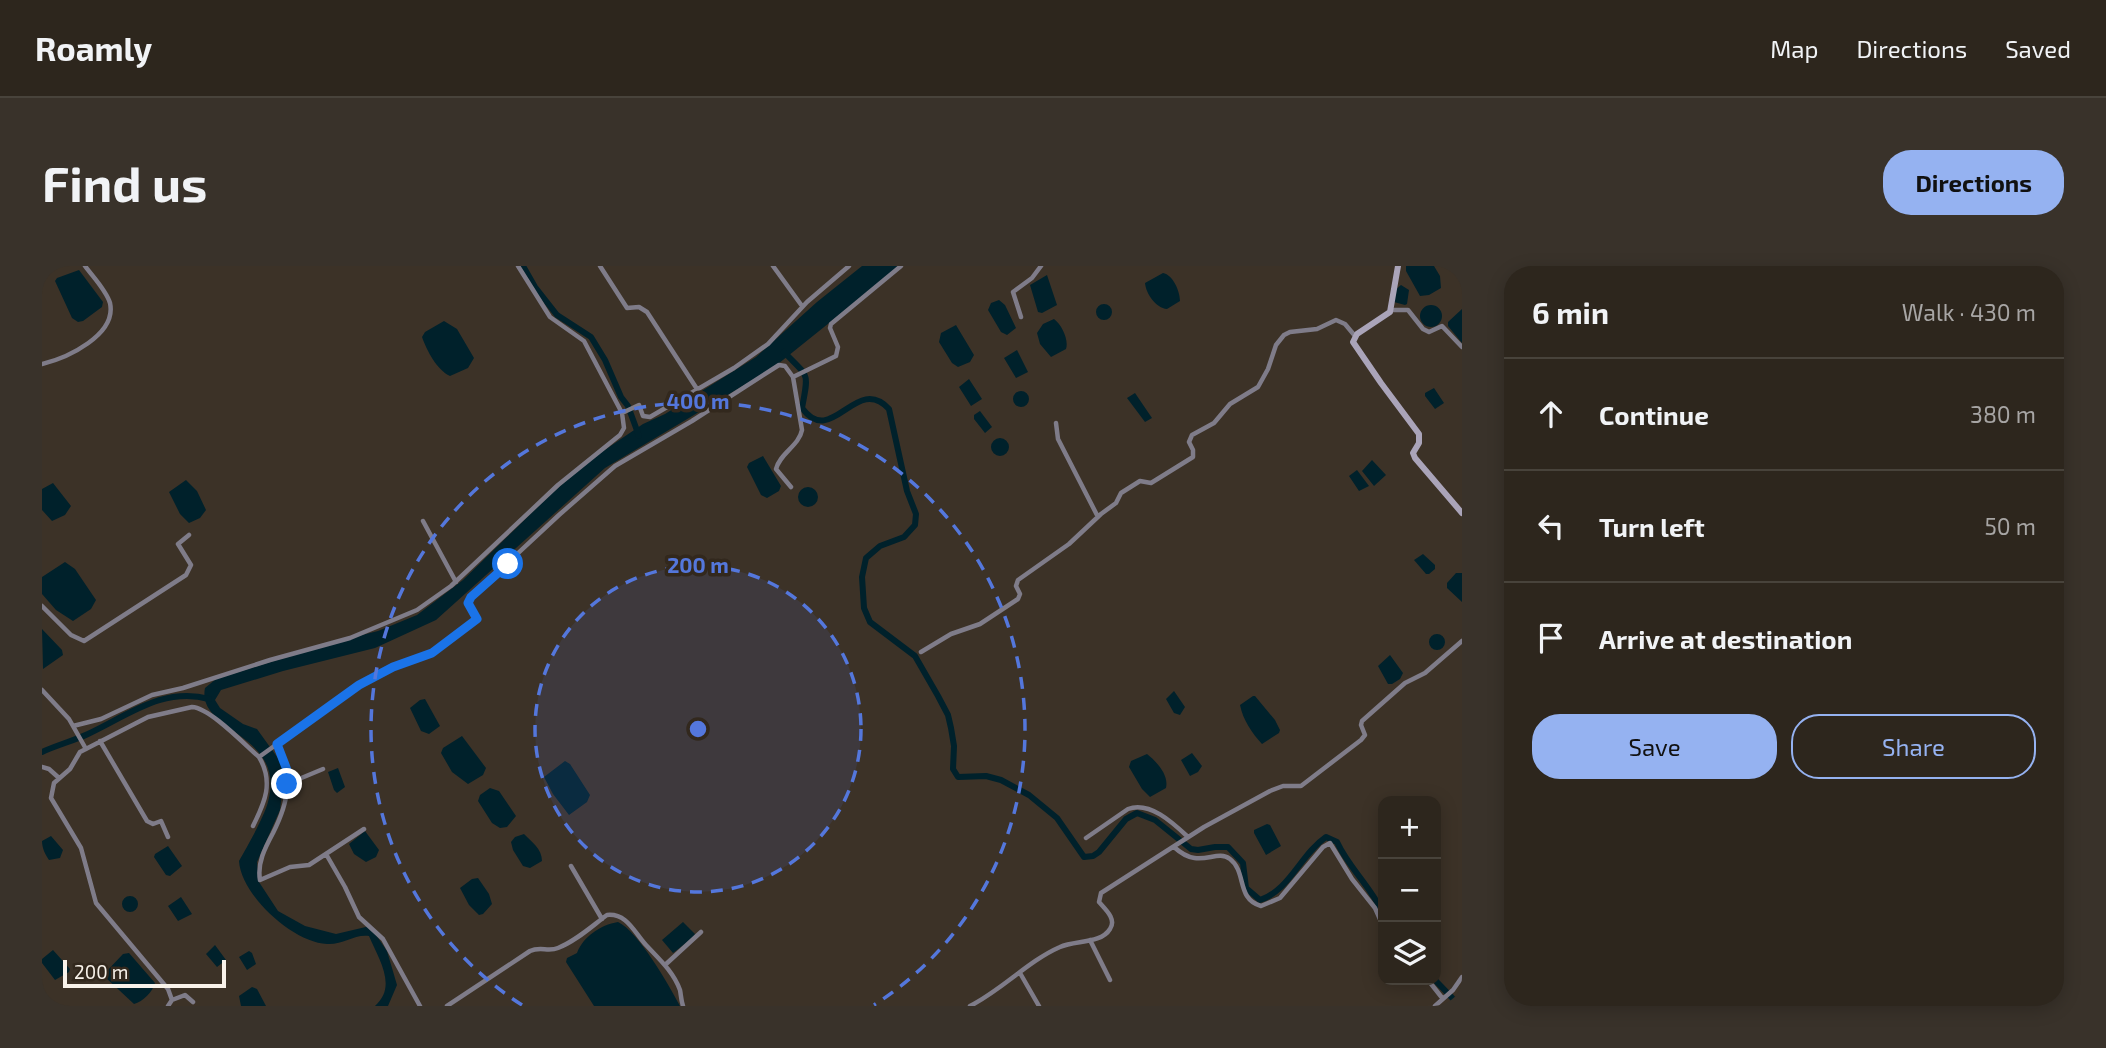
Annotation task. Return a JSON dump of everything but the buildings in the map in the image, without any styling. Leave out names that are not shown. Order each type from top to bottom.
[{"type":"street","points":[[42,365],[92,340],[109,324],[111,315],[108,299],[85,266]]},
{"type":"street","points":[[73,726],[101,719],[152,695],[365,633],[417,610],[456,582],[552,490],[620,435],[624,428],[623,412],[584,341],[550,317],[518,266]]},
{"type":"street","points":[[600,266],[627,308],[639,307],[647,312],[697,389]]},
{"type":"street","points":[[773,266],[802,306]]},
{"type":"street","points":[[623,412],[639,405],[643,416],[650,417],[734,368],[768,344],[802,306],[849,266]]},
{"type":"street","points":[[795,376],[838,353],[830,328],[833,321],[901,266]]},
{"type":"street","points":[[1021,317],[1013,292],[1032,278],[1041,266]]},
{"type":"street","points":[[1398,266],[1391,310],[1355,336],[1353,342],[1419,434],[1413,455],[1462,513]]},
{"type":"street","points":[[1391,310],[1408,310],[1423,329],[1429,332],[1443,326],[1462,347]]},
{"type":"street","points":[[921,652],[951,634],[980,624],[1018,599],[1018,580],[1069,544],[1116,503],[1126,488],[1140,481],[1151,483],[1193,457],[1194,450],[1189,442],[1192,435],[1214,423],[1230,404],[1258,387],[1268,369],[1276,345],[1284,335],[1317,329],[1336,320],[1345,324],[1355,336]]},
{"type":"street","points":[[260,755],[359,685],[393,667],[432,653],[472,623],[477,618],[468,603],[471,597],[615,466],[779,365],[785,366],[795,376],[803,430],[800,438],[778,462],[776,469],[791,487]]},
{"type":"street","points":[[1056,423],[1058,439],[1098,517]]},
{"type":"street","points":[[423,521],[456,582]]},
{"type":"street","points":[[42,606],[71,635],[84,641],[186,575],[191,565],[178,544],[189,535]]},
{"type":"street","points":[[970,1006],[1059,947],[1101,937],[1112,928],[1111,917],[1099,902],[1101,893],[1186,838],[1270,791],[1283,786],[1301,786],[1307,782],[1363,738],[1362,721],[1389,696],[1405,682],[1425,673],[1462,641]]},
{"type":"street","points":[[42,690],[73,726],[85,747]]},
{"type":"street","points":[[172,1000],[162,981],[96,903],[82,848],[66,826],[51,797],[54,783],[70,769],[79,751],[85,747],[148,717],[197,707],[260,755],[268,788],[266,800],[253,826]]},
{"type":"street","points":[[100,741],[147,821],[153,824],[161,821],[168,837]]},
{"type":"street","points":[[275,745],[287,770],[287,784],[281,816],[262,858],[260,880],[290,867],[309,865],[364,829]]},
{"type":"street","points":[[42,767],[49,769],[59,778]]},
{"type":"street","points":[[287,784],[323,769]]},
{"type":"street","points":[[1086,838],[1135,807],[1162,816],[1186,838]]},
{"type":"street","points":[[1176,846],[1182,854],[1192,859],[1223,856],[1229,858],[1238,869],[1243,892],[1250,902],[1261,906],[1280,898],[1323,847],[1330,843],[1352,879],[1375,908],[1381,922]]},
{"type":"street","points":[[326,854],[345,887],[352,906],[359,917],[383,939],[420,1006]]},
{"type":"street","points":[[571,866],[602,919]]},
{"type":"street","points":[[447,1006],[530,951],[539,947],[561,947],[612,915],[625,919],[665,965],[681,992],[683,1006]]},
{"type":"street","points":[[665,965],[701,932]]},
{"type":"street","points":[[1090,940],[1110,980]]},
{"type":"street","points":[[1020,973],[1039,1006]]},
{"type":"street","points":[[1435,1006],[1454,990],[1462,977]]},
{"type":"street","points":[[1433,985],[1445,998]]},
{"type":"street","points":[[168,1006],[172,1000],[185,995],[193,1002]]},
{"type":"water","points":[[862,266],[900,266],[773,368],[605,468],[436,620],[375,648],[221,690],[215,700],[220,708],[243,724],[257,729],[285,768],[280,810],[257,862],[259,882],[278,911],[305,926],[336,934],[370,926],[387,951],[397,985],[388,1006],[375,1006],[382,998],[386,981],[369,936],[333,944],[314,942],[271,915],[249,888],[239,861],[266,808],[270,779],[265,761],[254,747],[214,715],[206,703],[205,688],[216,679],[378,631],[417,615],[463,580],[590,460],[643,424],[665,414],[756,357]]},
{"type":"water","points":[[1406,266],[1434,266],[1440,276],[1441,288],[1429,295],[1420,296],[1406,271]]},
{"type":"water","points":[[79,270],[103,302],[102,307],[78,322],[72,318],[55,281]]},
{"type":"water","points":[[1163,273],[1173,280],[1180,297],[1180,301],[1167,309],[1152,300],[1145,283]]},
{"type":"water","points":[[1047,275],[1057,305],[1042,313],[1038,312],[1030,285]]},
{"type":"water","points":[[1401,285],[1409,290],[1405,305],[1394,302],[1395,290]]},
{"type":"water","points":[[999,300],[1005,305],[1016,328],[1007,335],[1001,332],[988,310],[991,303]]},
{"type":"water","points":[[1104,304],[1110,306],[1110,318],[1104,320],[1098,318],[1096,312],[1098,306]]},
{"type":"water","points":[[1431,305],[1439,308],[1442,316],[1439,324],[1431,327],[1423,324],[1420,316],[1423,308]]},
{"type":"water","points":[[1462,309],[1462,343],[1448,326],[1448,322]]},
{"type":"water","points":[[1054,319],[1064,333],[1067,345],[1066,349],[1051,357],[1040,344],[1037,333],[1043,324]]},
{"type":"water","points":[[444,321],[457,329],[474,358],[468,368],[450,376],[433,360],[422,337],[425,332]]},
{"type":"water","points":[[956,325],[974,355],[970,362],[958,367],[952,363],[939,342],[941,333]]},
{"type":"water","points":[[1017,350],[1028,372],[1016,378],[1004,358]]},
{"type":"water","points":[[969,379],[982,399],[971,406],[959,387]]},
{"type":"water","points":[[1434,388],[1444,403],[1435,409],[1425,396],[1425,393]]},
{"type":"water","points":[[1021,391],[1029,399],[1021,407],[1013,399]]},
{"type":"water","points":[[1135,393],[1152,418],[1145,422],[1127,398]]},
{"type":"water","points":[[980,411],[992,427],[985,433],[974,419],[974,415]]},
{"type":"water","points":[[1000,438],[1006,441],[1009,447],[1006,453],[1000,456],[994,453],[991,447],[994,441]]},
{"type":"water","points":[[763,456],[781,486],[779,491],[767,498],[761,495],[747,467],[749,463]]},
{"type":"water","points":[[1372,460],[1386,475],[1374,486],[1362,471]]},
{"type":"water","points":[[1357,470],[1369,486],[1359,491],[1349,476]]},
{"type":"water","points":[[186,480],[197,491],[206,510],[200,518],[189,523],[180,514],[169,492]]},
{"type":"water","points":[[53,483],[71,506],[65,515],[52,521],[42,510],[42,489]]},
{"type":"water","points":[[808,487],[815,490],[818,497],[815,504],[808,507],[801,504],[798,497],[801,490]]},
{"type":"water","points":[[1423,554],[1435,565],[1435,569],[1429,574],[1414,560]]},
{"type":"water","points":[[65,562],[75,569],[96,600],[91,609],[73,621],[56,610],[42,594],[42,577]]},
{"type":"water","points":[[1456,573],[1462,573],[1462,602],[1447,588],[1447,583]]},
{"type":"water","points":[[42,629],[62,650],[63,655],[43,669]]},
{"type":"water","points":[[1434,634],[1440,634],[1445,642],[1443,648],[1434,650],[1429,645],[1429,639]]},
{"type":"water","points":[[1390,655],[1403,673],[1400,679],[1388,684],[1378,666]]},
{"type":"water","points":[[1174,691],[1185,707],[1180,715],[1174,713],[1166,699]]},
{"type":"water","points":[[1253,696],[1275,720],[1280,730],[1262,744],[1248,726],[1240,705]]},
{"type":"water","points":[[425,699],[440,726],[429,734],[421,731],[410,708]]},
{"type":"water","points":[[462,736],[486,768],[483,775],[468,784],[452,772],[441,753],[443,748]]},
{"type":"water","points":[[1192,753],[1202,766],[1190,776],[1181,760]]},
{"type":"water","points":[[1147,754],[1166,778],[1166,788],[1150,797],[1129,767],[1131,761]]},
{"type":"water","points":[[565,761],[570,764],[590,795],[587,802],[569,815],[544,777]]},
{"type":"water","points":[[338,768],[345,787],[337,793],[328,772]]},
{"type":"water","points":[[490,788],[499,791],[516,816],[507,827],[500,828],[492,823],[478,801],[480,795]]},
{"type":"water","points":[[1267,824],[1281,846],[1266,855],[1254,830]]},
{"type":"water","points":[[365,831],[379,850],[376,857],[366,862],[354,854],[349,844]]},
{"type":"water","points":[[524,834],[542,857],[542,861],[530,868],[523,866],[511,842],[515,837]]},
{"type":"water","points":[[51,836],[63,850],[60,858],[49,860],[42,841]]},
{"type":"water","points":[[168,846],[182,866],[170,876],[166,875],[154,857]]},
{"type":"water","points":[[478,878],[492,904],[479,915],[469,905],[460,888]]},
{"type":"water","points":[[127,896],[133,896],[138,904],[136,910],[127,912],[122,907],[122,901]]},
{"type":"water","points":[[181,897],[192,914],[178,921],[168,906]]},
{"type":"water","points":[[618,922],[644,947],[680,1006],[594,1006],[566,962],[567,958],[577,953],[583,942],[593,933]]},
{"type":"water","points":[[683,922],[695,934],[673,953],[662,940]]},
{"type":"water","points":[[215,945],[226,960],[217,967],[206,954]]},
{"type":"water","points":[[53,950],[70,969],[55,980],[42,963],[42,959]]},
{"type":"water","points":[[249,951],[256,964],[247,970],[239,957]]},
{"type":"water","points":[[129,953],[155,983],[147,996],[134,1004],[105,977],[105,973],[123,954]]},
{"type":"water","points":[[252,987],[257,989],[266,1006],[241,1006],[239,996]]},
{"type":"waterway","points":[[523,266],[535,287],[557,315],[591,337],[628,406],[639,436]]},
{"type":"waterway","points":[[784,352],[803,371],[806,387],[802,408],[813,418],[824,420],[834,417],[866,399],[877,400],[889,409],[907,491],[916,514],[915,525],[904,537],[880,546],[866,558],[862,577],[864,608],[870,622],[915,656],[938,696],[948,715],[954,746],[953,769],[958,777],[986,776],[1001,780],[1029,795],[1057,818],[1084,857],[1099,852],[1126,819],[1137,813],[1155,820],[1191,849],[1228,847],[1243,863],[1246,888],[1260,900],[1279,889],[1326,837],[1337,842],[1378,905]]},
{"type":"waterway","points":[[42,752],[161,700],[177,696],[209,699]]},
{"type":"waterway","points":[[1440,985],[1460,1006]]},
{"type":"route","points":[[287,784],[287,770],[277,744],[359,685],[393,667],[432,653],[446,644],[477,619],[468,603],[471,597],[508,564]]}]
